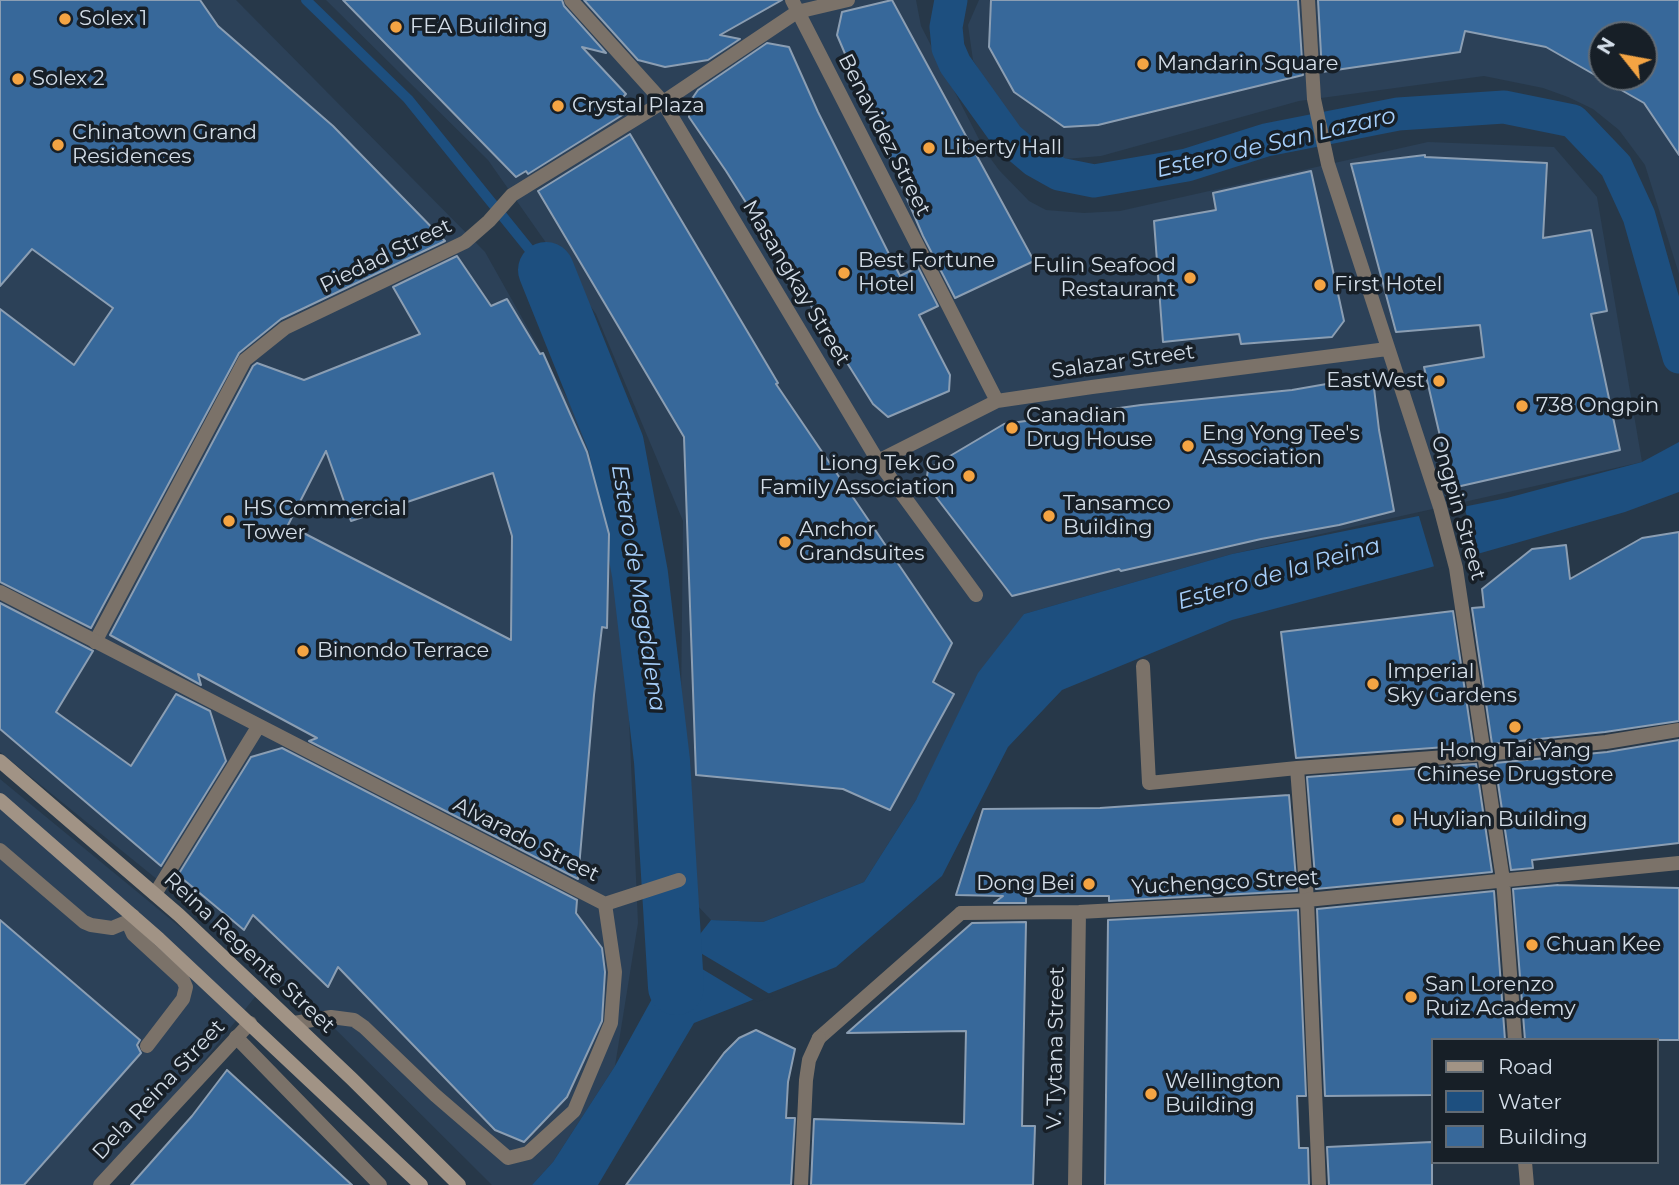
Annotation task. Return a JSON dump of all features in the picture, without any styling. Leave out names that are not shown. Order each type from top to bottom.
[{"type":"main road","name":"Reina Regente Street","points":[[0,761],[155,894],[293,1023],[459,1185]]},
{"type":"main road","points":[[0,800],[250,1023],[421,1185]]},
{"type":"street","name":"Masangkay Street","points":[[571,0],[663,102],[878,461],[976,595]]},
{"type":"street","name":"Piedad Street","points":[[95,642],[245,360],[285,328],[464,242],[489,221],[512,195],[663,102],[795,6],[848,0]]},
{"type":"street","name":"Ongpin Street","points":[[1308,0],[1314,99],[1328,164],[1440,507],[1456,569],[1503,880],[1515,1038]]},
{"type":"street","name":"Benavidez Street","points":[[795,6],[997,401]]},
{"type":"street","name":"Salazar Street","points":[[878,461],[997,401],[1387,349]]},
{"type":"street","name":"Alvarado Street","points":[[0,592],[605,904],[615,972],[611,1023],[574,1111],[528,1153],[508,1158],[354,1020],[331,1017],[293,1023]]},
{"type":"street","points":[[1143,666],[1149,783],[1606,742],[1679,730]]},
{"type":"street","points":[[155,894],[258,727]]},
{"type":"street","points":[[1297,768],[1307,900],[1319,1185]]},
{"type":"street","points":[[0,850],[84,922],[112,928],[131,918],[133,934],[183,981],[186,987],[183,999],[147,1046]]},
{"type":"street","name":"Yuchengco Street","points":[[801,1185],[809,1060],[819,1038],[961,913],[1079,912],[1307,900],[1679,863]]},
{"type":"street","points":[[605,904],[679,880]]},
{"type":"street","name":"V. Tytana Street","points":[[1075,1185],[1079,912]]},
{"type":"street","name":"Dela Reina Street","points":[[100,1185],[250,1023]]},
{"type":"street","points":[[236,1037],[380,1185]]},
{"type":"street","points":[[1525,1164],[1527,1185]]},
{"type":"shaded area","points":[[0,0],[236,0],[485,252],[597,451],[627,674],[638,923],[615,1066],[553,1162],[532,1185],[492,1185],[306,1000],[0,752]]},
{"type":"shaded area","points":[[326,0],[916,0],[921,26],[985,151],[1029,201],[1046,210],[1084,213],[1120,211],[1428,142],[1554,147],[1597,197],[1642,462],[1232,554],[1024,614],[916,800],[864,882],[763,922],[711,920],[679,886],[683,521],[596,314],[488,160]]},
{"type":"shaded area","points":[[979,0],[1679,0],[1679,274],[1645,165],[1619,130],[1593,109],[1543,88],[1484,76],[1299,101],[1101,156],[1065,159],[1048,155],[1021,136],[1001,109],[973,60],[968,25]]},
{"type":"shaded area","points":[[0,779],[259,992],[104,1185],[0,1185]]},
{"type":"water","name":"Estero de la Reina","points":[[1679,442],[1679,492],[1625,512],[1232,620],[1062,690],[1008,747],[942,876],[836,967],[694,1023],[598,1185],[532,1185],[553,1162],[615,1066],[658,988],[711,920],[763,922],[864,882],[916,800],[978,673],[1024,614],[1232,554],[1507,498],[1642,462]]},
{"type":"pier","points":[[1463,503],[1479,557],[1435,570],[1418,513]]},
{"type":"pier","points":[[687,945],[773,996],[757,1002],[679,955]]},
{"type":"building","points":[[0,0],[200,0],[218,26],[333,126],[445,241],[281,319],[239,353],[91,628],[0,582],[0,309],[74,365],[113,308],[32,249],[0,286]]},
{"type":"building","points":[[343,0],[562,0],[564,6],[606,53],[582,47],[626,94],[621,99],[624,105],[619,108],[624,114],[528,174],[526,171],[516,177]]},
{"type":"building","points":[[584,0],[782,0],[720,35],[740,39],[708,60],[665,67],[638,60]]},
{"type":"building","name":"Liberty Hall","points":[[892,0],[1034,261],[955,298],[923,236],[837,35],[842,12]]},
{"type":"building","name":"Mandarin Square","points":[[991,0],[1298,0],[1303,75],[1098,125],[1064,127],[1014,92],[989,47]]},
{"type":"building","points":[[1318,0],[1679,0],[1679,155],[1644,103],[1623,91],[1658,91],[1658,21],[1588,21],[1588,71],[1546,47],[1465,31],[1460,52],[1322,72]]},
{"type":"building","name":"Best Fortune Hotel","points":[[767,43],[789,47],[818,112],[900,276],[918,267],[938,306],[919,315],[950,375],[949,391],[888,417],[873,404],[689,117],[689,103],[698,90]]},
{"type":"building","name":"Anchor Grandsuites","points":[[630,134],[778,383],[776,384],[952,643],[933,682],[954,694],[890,810],[843,789],[696,775],[684,437],[538,191]]},
{"type":"building","points":[[1425,155],[1547,163],[1543,238],[1591,230],[1607,311],[1591,314],[1620,450],[1452,488],[1424,367],[1484,357],[1480,325],[1396,332],[1351,164]]},
{"type":"building","points":[[1311,171],[1344,321],[1332,337],[1241,344],[1239,334],[1163,342],[1154,221],[1216,210],[1213,193]]},
{"type":"building","points":[[457,256],[491,306],[507,299],[540,354],[543,353],[587,452],[609,534],[607,628],[602,627],[594,695],[578,879],[309,741],[317,738],[198,674],[201,685],[110,635],[253,366],[257,363],[304,380],[420,334],[393,287]],"holes":[[[326,451],[351,521],[493,473],[512,536],[511,640],[288,525]]]},
{"type":"building","points":[[1361,378],[1374,388],[1394,511],[1339,525],[1261,539],[1121,571],[1119,569],[1012,596],[926,484],[928,469],[1004,424],[1141,405],[1292,390]]},
{"type":"building","points":[[1679,532],[1679,721],[1492,744],[1472,608],[1484,607],[1482,589],[1532,549],[1566,545],[1570,579],[1642,538]]},
{"type":"building","points":[[0,603],[93,651],[56,712],[131,766],[176,694],[210,711],[226,761],[161,866],[0,729]]},
{"type":"building","name":"Imperial Sky Gardens","points":[[1453,611],[1473,745],[1296,758],[1281,632]]},
{"type":"building","points":[[1679,740],[1679,843],[1532,860],[1533,868],[1511,870],[1495,763],[1607,752]]},
{"type":"building","points":[[282,748],[577,900],[576,913],[602,948],[605,972],[602,1021],[567,1097],[524,1142],[495,1130],[338,967],[328,987],[253,915],[244,930],[178,875],[251,757]]},
{"type":"building","name":"Huylian Building","points":[[1476,764],[1492,872],[1316,889],[1307,777]]},
{"type":"building","points":[[1289,795],[1297,891],[1109,901],[1109,896],[1026,896],[1026,903],[994,903],[1003,896],[956,895],[983,809],[1100,808]]},
{"type":"building","points":[[1558,885],[1679,888],[1679,1040],[1525,1038],[1513,889]]},
{"type":"building","name":"San Lorenzo Ruiz Academy","points":[[1494,891],[1505,1038],[1430,1038],[1430,1095],[1325,1096],[1317,909]]},
{"type":"building","name":"Wellington Building","points":[[1298,910],[1306,1096],[1297,1096],[1299,1148],[1308,1148],[1309,1185],[1105,1185],[1108,920]]},
{"type":"building","points":[[0,920],[140,1040],[137,1045],[141,1053],[24,1185],[0,1185]]},
{"type":"building","points":[[1026,922],[1022,1126],[1035,1126],[1033,1185],[811,1185],[814,1119],[964,1124],[966,1031],[847,1033],[972,923]]},
{"type":"building","points":[[756,1030],[795,1049],[788,1082],[786,1118],[795,1118],[791,1185],[626,1185],[724,1053],[739,1038]]},
{"type":"building","points":[[227,1070],[352,1185],[131,1185],[192,1116]]},
{"type":"building","points":[[1430,1142],[1432,1185],[1329,1185],[1327,1147]]},
{"type":"waterway","name":"Estero de Magdalena","points":[[306,0],[408,99],[546,270]]},
{"type":"waterway","name":"Estero de San Lazaro","points":[[951,0],[946,27],[948,48],[955,64],[1008,138],[1034,160],[1059,174],[1094,181],[1187,165],[1266,140],[1398,114],[1504,107],[1573,121],[1616,166],[1639,216],[1679,357]]},
{"type":"waterway","name":"Estero de Magdalena","points":[[546,270],[616,444],[640,574],[662,761],[676,987]]},
{"type":"place","name":"Solex 1","points":[[65,19]]},
{"type":"place","name":"FEA Building","points":[[396,27]]},
{"type":"place","name":"Mandarin Square","points":[[1143,64]]},
{"type":"place","name":"Solex 2","points":[[18,79]]},
{"type":"place","name":"Crystal Plaza","points":[[558,106]]},
{"type":"place","name":"Chinatown Grand Residences","points":[[58,145]]},
{"type":"place","name":"Liberty Hall","points":[[929,148]]},
{"type":"place","name":"Best Fortune Hotel","points":[[844,273]]},
{"type":"place","name":"Fulin Seafood Restaurant","points":[[1190,278]]},
{"type":"place","name":"First Hotel","points":[[1320,285]]},
{"type":"place","name":"EastWest","points":[[1439,381]]},
{"type":"place","name":"738 Ongpin","points":[[1522,406]]},
{"type":"place","name":"Canadian Drug House","points":[[1012,428]]},
{"type":"place","name":"Eng Yong Tee's Association","points":[[1188,446]]},
{"type":"place","name":"Liong Tek Go Family Association","points":[[969,476]]},
{"type":"place","name":"Tansamco Building","points":[[1049,516]]},
{"type":"place","name":"HS Commercial Tower","points":[[229,521]]},
{"type":"place","name":"Anchor Grandsuites","points":[[785,542]]},
{"type":"place","name":"Binondo Terrace","points":[[303,651]]},
{"type":"place","name":"Imperial Sky Gardens","points":[[1373,684]]},
{"type":"place","name":"Hong Tai Yang Chinese Drugstore","points":[[1515,727]]},
{"type":"place","name":"Huylian Building","points":[[1398,820]]},
{"type":"place","name":"Dong Bei","points":[[1089,884]]},
{"type":"place","name":"Chuan Kee","points":[[1532,945]]},
{"type":"place","name":"San Lorenzo Ruiz Academy","points":[[1411,997]]},
{"type":"place","name":"Wellington Building","points":[[1151,1094]]}]
